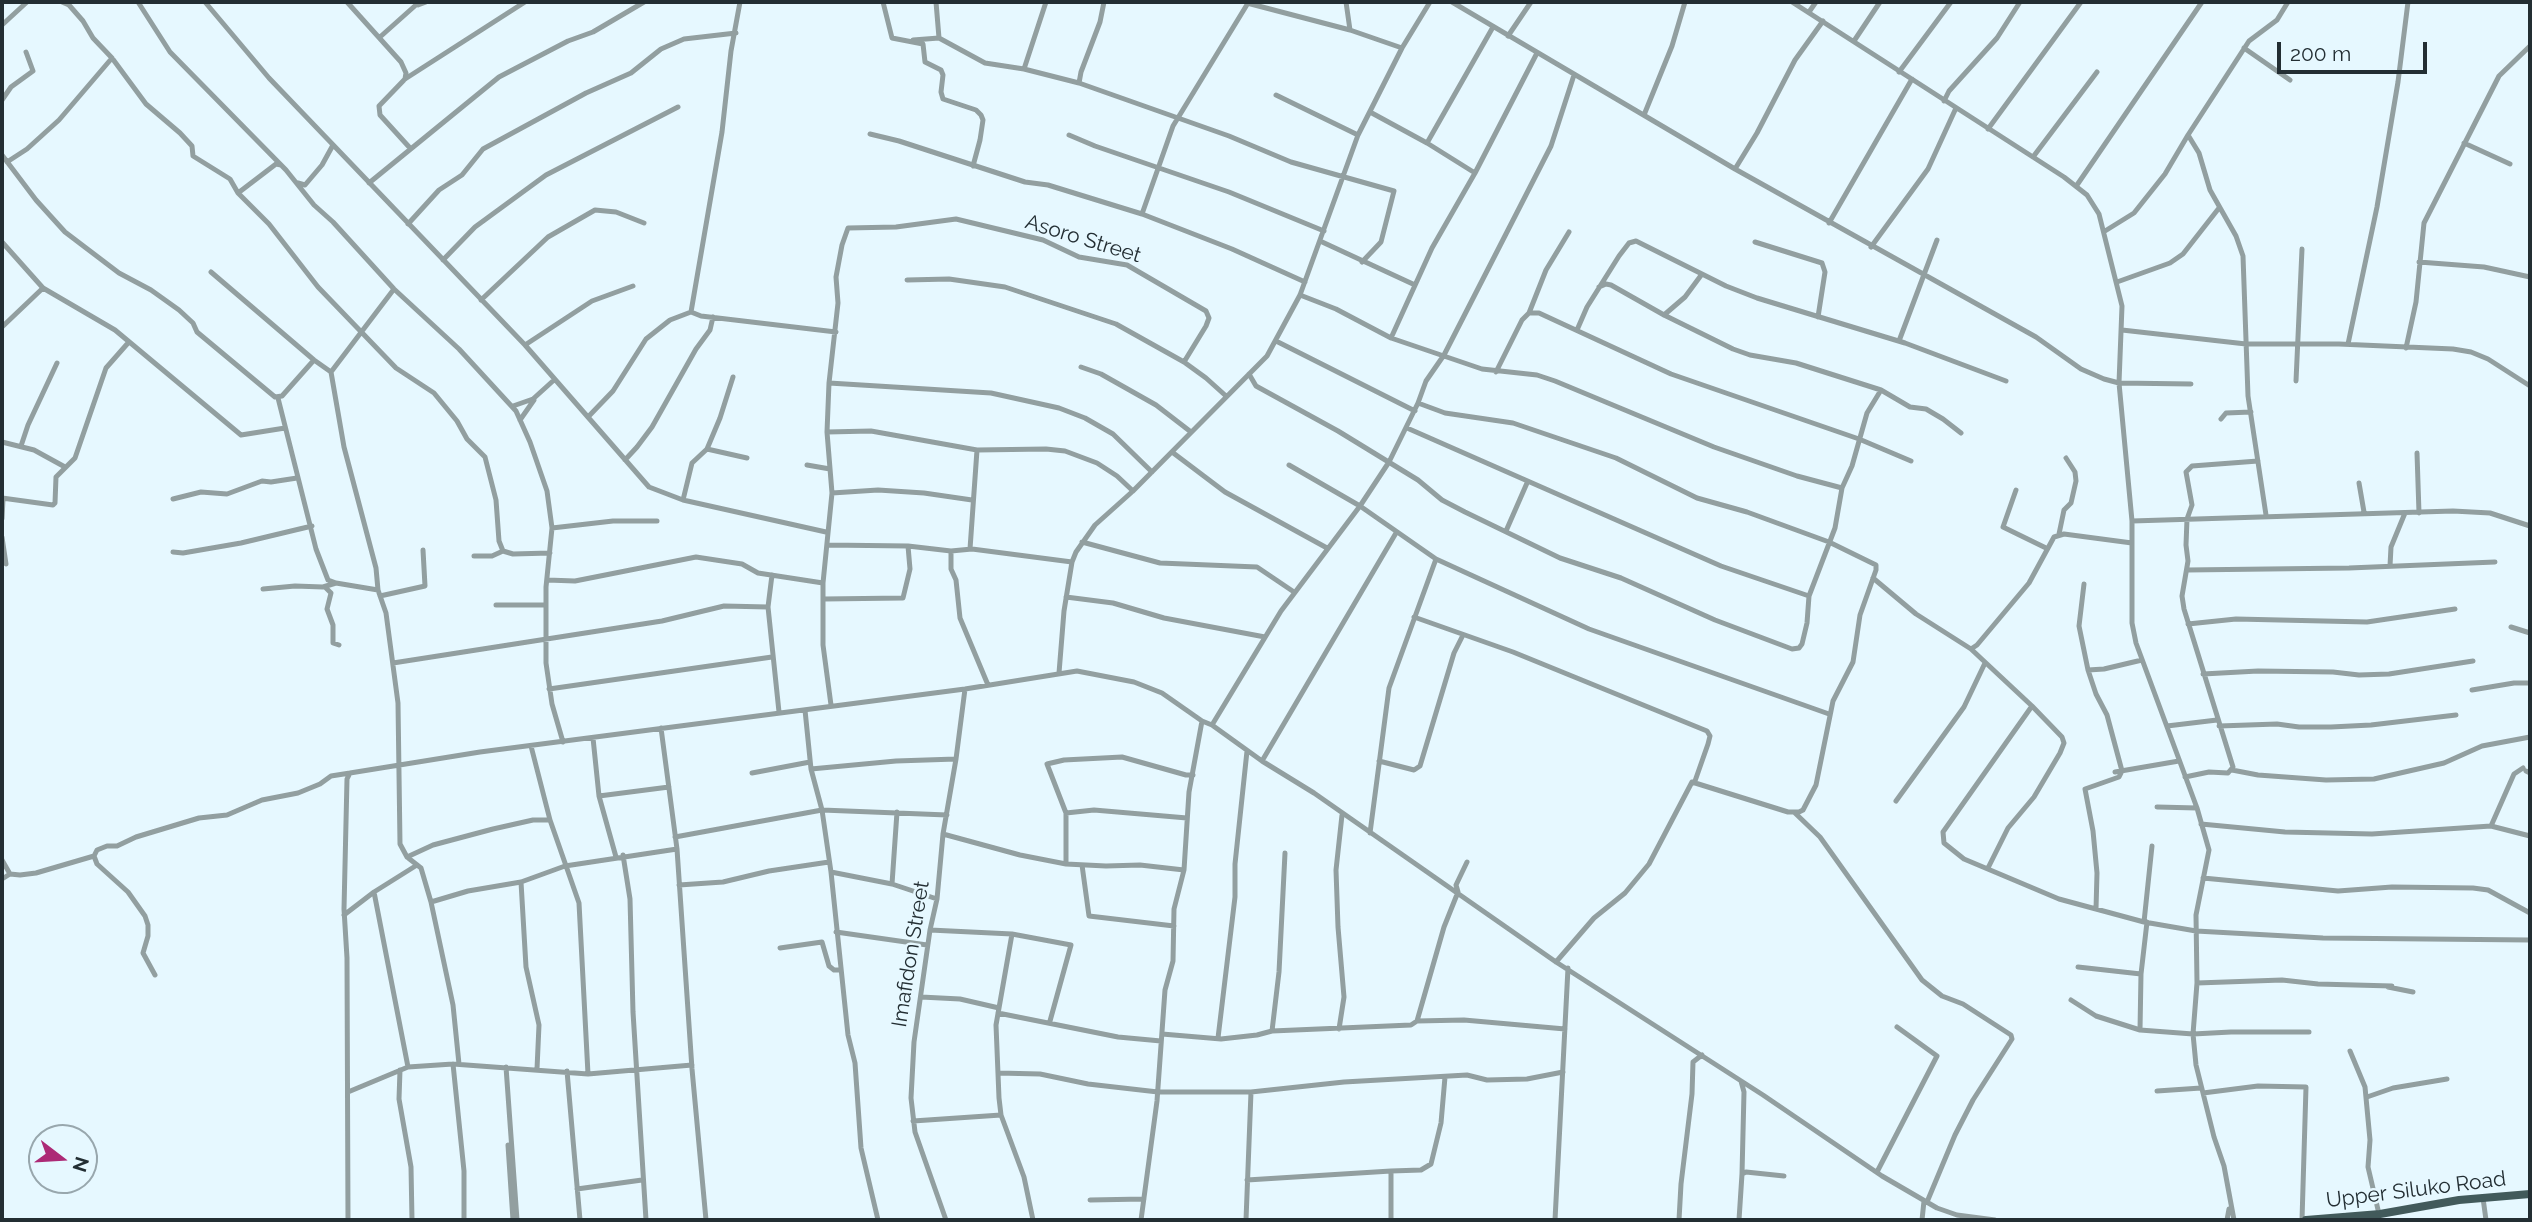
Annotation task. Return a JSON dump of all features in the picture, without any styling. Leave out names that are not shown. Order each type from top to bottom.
[{"type":"main road","name":"Upper Siluko Road","points":[[2304,1220],[2380,1214],[2459,1200],[2530,1194]]},
{"type":"street","points":[[2,24],[27,2]]},
{"type":"street","points":[[62,2],[75,12],[146,104],[180,132],[192,146],[193,156],[230,179],[238,193],[269,224],[318,287],[396,368],[434,393],[457,421],[467,439],[485,457],[496,500],[499,541],[503,551]]},
{"type":"street","points":[[138,2],[170,52],[281,165],[394,289],[459,349],[513,406],[547,491],[552,527],[547,580],[546,663],[549,689],[563,742]]},
{"type":"street","points":[[347,2],[404,66],[405,79]]},
{"type":"street","points":[[380,37],[416,3],[426,2]]},
{"type":"street","points":[[410,148],[378,111],[379,106],[405,79],[525,2]]},
{"type":"street","points":[[369,183],[499,77],[568,41],[593,32],[644,2]]},
{"type":"street","points":[[691,312],[722,132],[731,51],[740,2]]},
{"type":"street","points":[[883,2],[892,38],[939,38],[985,63],[1024,69],[1079,83],[1229,136],[1291,162],[1394,191],[1381,242],[1362,262]]},
{"type":"street","points":[[936,2],[939,38]]},
{"type":"street","points":[[1024,69],[1046,2]]},
{"type":"street","points":[[1079,83],[1104,2]]},
{"type":"street","points":[[1142,214],[1166,145],[1178,120],[1247,2],[1350,30],[1402,48]]},
{"type":"street","points":[[1346,2],[1350,30]]},
{"type":"street","points":[[1059,673],[1072,562],[1082,542],[1110,509],[1172,453],[1267,356],[1300,295],[1358,135],[1402,48],[1430,2]]},
{"type":"street","points":[[1452,2],[1829,223],[2036,337],[2081,369],[2119,383],[2191,384]]},
{"type":"street","points":[[1508,36],[1531,2]]},
{"type":"street","points":[[1644,116],[1672,46],[1685,2]]},
{"type":"street","points":[[1792,2],[2077,186],[2094,205],[2105,231],[2122,306],[2119,383],[2132,521],[2132,623],[2142,660],[2197,808],[2209,850],[2196,915],[2197,983],[2193,1034],[2196,1065],[2224,1166],[2234,1220]]},
{"type":"street","points":[[1809,12],[1816,2]]},
{"type":"street","points":[[1854,41],[1880,2]]},
{"type":"street","points":[[1899,72],[1951,2]]},
{"type":"street","points":[[1944,101],[1949,91],[1997,38],[2020,2]]},
{"type":"street","points":[[1988,130],[2081,2]]},
{"type":"street","points":[[2077,186],[2202,2]]},
{"type":"street","points":[[2105,231],[2134,214],[2165,174],[2244,48],[2252,37],[2277,20],[2288,2]]},
{"type":"street","points":[[2348,344],[2377,207],[2408,2]]},
{"type":"street","points":[[208,3],[268,78],[525,345],[649,487],[684,500],[826,532]]},
{"type":"street","points":[[1735,169],[1758,133],[1795,60],[1823,20]]},
{"type":"street","points":[[1427,143],[1493,27]]},
{"type":"street","points":[[408,224],[439,190],[462,175],[483,149],[586,93],[631,73],[661,49],[684,39],[736,33]]},
{"type":"street","points":[[913,40],[923,44],[925,62],[940,70],[943,75],[943,99],[976,110],[981,115],[983,120],[980,140],[972,166]]},
{"type":"street","points":[[2406,348],[2416,302],[2424,223],[2499,76],[2530,46]]},
{"type":"street","points":[[2244,48],[2290,80]]},
{"type":"street","points":[[2,100],[11,88],[33,71],[26,52]]},
{"type":"street","points":[[1391,338],[1432,247],[1475,173],[1537,53]]},
{"type":"street","points":[[7,162],[27,149],[59,120],[112,58]]},
{"type":"street","points":[[2033,157],[2096,72]]},
{"type":"street","points":[[1212,725],[1294,592],[1360,506],[1389,463],[1415,411],[1426,381],[1444,355],[1551,146],[1574,75]]},
{"type":"street","points":[[1829,223],[1912,79]]},
{"type":"street","points":[[1276,95],[1358,135]]},
{"type":"street","points":[[443,260],[475,227],[546,175],[678,107]]},
{"type":"street","points":[[1871,247],[1928,169],[1955,108]]},
{"type":"street","points":[[1370,112],[1475,173]]},
{"type":"street","points":[[870,134],[900,141],[1025,182],[1048,186],[1142,214],[1232,249],[1305,282]]},
{"type":"street","points":[[1069,135],[1229,191],[1324,231]]},
{"type":"street","points":[[2188,135],[2199,153],[2210,190],[2236,236],[2243,256],[2251,412],[2266,516]]},
{"type":"street","points":[[2464,143],[2510,164]]},
{"type":"street","points":[[304,193],[305,185],[333,145]]},
{"type":"street","points":[[2,155],[36,200],[65,232],[119,273],[151,290],[179,310],[193,323],[197,332],[255,382],[278,398],[325,575],[331,583],[379,593],[425,586],[423,550]]},
{"type":"street","points":[[238,193],[276,164],[281,165]]},
{"type":"street","points":[[294,181],[305,185]]},
{"type":"street","points":[[2117,282],[2170,263],[2183,254],[2219,208]]},
{"type":"street","points":[[481,300],[548,237],[595,210],[616,212],[643,223]]},
{"type":"street","name":"Asoro Street","points":[[836,332],[836,277],[848,228],[896,227],[956,219],[1043,240],[1079,257],[1127,265],[1206,311],[1209,318],[1184,362]]},
{"type":"street","points":[[1496,372],[1522,320],[1529,313],[1546,270],[1569,232]]},
{"type":"street","points":[[1899,341],[1937,240]]},
{"type":"street","points":[[1320,241],[1415,285]]},
{"type":"street","points":[[1577,330],[1599,287],[1625,248],[1632,241],[1636,241],[1726,286],[1899,341],[2006,381]]},
{"type":"street","points":[[2,242],[43,288],[116,330],[128,343],[241,435],[285,428]]},
{"type":"street","points":[[1755,242],[1822,263],[1825,272],[1818,317]]},
{"type":"street","points":[[2296,381],[2302,249]]},
{"type":"street","points":[[2419,262],[2484,267],[2530,277]]},
{"type":"street","points":[[211,272],[331,372],[344,447],[386,613],[398,703],[400,844],[425,878],[453,1006],[464,1171],[464,1220]]},
{"type":"street","points":[[1664,315],[1685,297],[1703,274]]},
{"type":"street","points":[[906,280],[974,281],[1017,291],[1116,324],[1184,362],[1226,396]]},
{"type":"street","points":[[1599,287],[1604,284],[1611,285],[1664,315],[1742,352],[1796,363],[1881,390],[1910,407],[1926,410],[1943,419],[1961,433]]},
{"type":"street","points":[[525,345],[592,301],[633,286]]},
{"type":"street","points":[[3,323],[43,288]]},
{"type":"street","points":[[331,372],[394,289]]},
{"type":"street","points":[[1300,295],[1336,309],[1391,338],[1496,372],[1536,375],[1555,381],[1714,446],[1797,476],[1842,488]]},
{"type":"street","points":[[588,417],[613,391],[646,339],[670,320],[691,312],[836,332],[829,383],[827,432],[832,493],[823,583],[823,645],[831,705]]},
{"type":"street","points":[[1529,313],[1548,316],[1671,374],[1858,439],[1911,461]]},
{"type":"street","points":[[625,460],[652,427],[696,349],[710,330],[713,317]]},
{"type":"street","points":[[2122,330],[2246,344],[2348,344],[2471,352],[2488,359],[2530,386]]},
{"type":"street","points":[[1276,341],[1415,411]]},
{"type":"street","points":[[2,519],[2,498],[52,505],[56,500],[57,477],[75,458],[106,369],[128,343]]},
{"type":"street","points":[[278,398],[314,360]]},
{"type":"street","points":[[21,446],[57,363]]},
{"type":"street","points":[[1081,367],[1101,374],[1156,405],[1191,432]]},
{"type":"street","points":[[1249,374],[1256,386],[1418,480],[1442,500],[1560,558],[1621,578],[1715,620],[1792,649],[1799,648],[1805,637],[1809,596],[1837,519],[1842,488],[1852,466],[1867,413],[1881,390]]},
{"type":"street","points":[[684,500],[692,463],[707,449],[733,377]]},
{"type":"street","points":[[513,406],[522,405],[535,397],[554,380]]},
{"type":"street","points":[[829,383],[991,393],[1059,408],[1085,418],[1113,434],[1152,472]]},
{"type":"street","points":[[520,420],[535,397]]},
{"type":"street","points":[[1418,404],[1527,428],[1616,458],[1697,498],[1747,512],[1829,542],[1874,563],[1876,568],[1860,615],[1853,662],[1829,714],[1816,785],[1803,810],[1795,813]]},
{"type":"street","points":[[2221,419],[2226,413],[2251,412]]},
{"type":"street","points":[[1407,428],[1721,566],[1809,596]]},
{"type":"street","points":[[827,432],[871,431],[977,450],[1065,451],[1097,463],[1133,491]]},
{"type":"street","points":[[2,442],[34,450],[65,467]]},
{"type":"street","points":[[707,449],[747,458]]},
{"type":"street","points":[[970,549],[977,450]]},
{"type":"street","points":[[1172,453],[1225,492],[1326,548]]},
{"type":"street","points":[[2417,453],[2419,513]]},
{"type":"street","points":[[1970,649],[1977,645],[2029,583],[2050,541],[2059,534],[2064,510],[2071,503],[2077,481],[2066,458]]},
{"type":"street","points":[[2232,770],[2232,762],[2203,674],[2182,596],[2188,570],[2186,519],[2192,505],[2185,477],[2192,466],[2259,461]]},
{"type":"street","points":[[1289,465],[1360,506],[1436,559],[1589,629],[1829,714]]},
{"type":"street","points":[[807,466],[830,469]]},
{"type":"street","points":[[173,499],[201,492],[227,495],[262,481],[298,478]]},
{"type":"street","points":[[1506,531],[1527,483]]},
{"type":"street","points":[[2359,483],[2364,512]]},
{"type":"street","points":[[2016,490],[2003,527],[2046,548]]},
{"type":"street","points":[[832,493],[924,492],[972,500]]},
{"type":"street","points":[[2132,521],[2364,512],[2490,513],[2530,526]]},
{"type":"street","points":[[2390,566],[2391,547],[2405,513]]},
{"type":"street","points":[[552,527],[613,521],[657,521]]},
{"type":"street","points":[[173,552],[183,553],[241,543],[312,526]]},
{"type":"street","points":[[1262,761],[1298,695],[1396,533]]},
{"type":"street","points":[[2059,534],[2132,543]]},
{"type":"street","points":[[2,537],[6,564]]},
{"type":"street","points":[[1082,542],[1160,563],[1257,567],[1294,592]]},
{"type":"street","points":[[828,545],[908,546],[951,551],[970,549],[1072,562]]},
{"type":"street","points":[[824,599],[903,598],[910,569],[908,546]]},
{"type":"street","points":[[474,556],[492,556],[503,551],[513,554],[550,553]]},
{"type":"street","points":[[951,551],[951,569],[956,580],[960,618],[988,685]]},
{"type":"street","points":[[547,580],[575,580],[696,557],[742,564],[758,573],[823,583]]},
{"type":"street","points":[[1370,833],[1389,688],[1436,559]]},
{"type":"street","points":[[2188,570],[2495,562]]},
{"type":"street","points":[[772,575],[768,607],[779,712]]},
{"type":"street","points":[[1873,578],[1916,614],[1970,649],[2062,737],[2064,743],[2060,753],[2034,797],[2008,828],[1988,868]]},
{"type":"street","points":[[263,589],[324,587],[335,583]]},
{"type":"street","points":[[2084,584],[2079,626],[2092,686],[2107,715],[2119,772],[2119,777],[2085,789],[2098,873],[2096,909]]},
{"type":"street","points":[[324,587],[331,593],[327,609],[333,625],[333,643],[339,645]]},
{"type":"street","points":[[1066,597],[1114,603],[1164,618],[1265,637]]},
{"type":"street","points":[[496,605],[546,605]]},
{"type":"street","points":[[393,663],[662,621],[724,606],[768,607]]},
{"type":"street","points":[[2188,624],[2236,619],[2367,622],[2455,609]]},
{"type":"street","points":[[1414,617],[1513,652],[1635,704],[1701,728],[1710,736],[1695,781],[1688,786],[1677,813],[1649,864],[1625,893],[1594,918],[1556,962]]},
{"type":"street","points":[[2511,627],[2530,633]]},
{"type":"street","points":[[2522,632],[2530,633]]},
{"type":"street","points":[[1379,761],[1414,770],[1420,766],[1454,653],[1463,635]]},
{"type":"street","points":[[549,689],[772,657]]},
{"type":"street","points":[[2088,670],[2142,660]]},
{"type":"street","points":[[2203,674],[2258,671],[2389,674],[2473,662]]},
{"type":"street","points":[[1896,801],[1964,707],[1985,663]]},
{"type":"street","points":[[2,879],[10,874],[36,873],[94,856],[97,850],[117,846],[136,837],[199,818],[227,815],[261,800],[298,793],[331,776],[661,728],[965,689],[1059,673],[1089,672],[1134,682],[1162,693],[1202,722],[1212,725],[1262,761],[1314,793],[1556,962],[1925,1202],[1957,1215],[1995,1220]]},
{"type":"street","points":[[2472,690],[2530,683]]},
{"type":"street","name":"Imafidon Street","points":[[946,1220],[919,1145],[911,1098],[914,1042],[937,899],[943,834],[965,689]]},
{"type":"street","points":[[2032,706],[1943,832],[1944,843],[1964,859],[2059,899],[2146,922],[2196,931],[2323,938],[2530,940]]},
{"type":"street","points":[[804,710],[811,769],[822,810],[831,872],[848,1035],[855,1063],[861,1148],[878,1220]]},
{"type":"street","points":[[2167,726],[2218,723],[2331,727],[2456,715]]},
{"type":"street","points":[[1141,1220],[1158,1091],[1165,990],[1173,961],[1174,909],[1184,870],[1187,818],[1202,722]]},
{"type":"street","points":[[661,728],[676,837],[706,1220]]},
{"type":"street","points":[[2185,777],[2209,772],[2228,773],[2232,770],[2285,777],[2374,779],[2444,764],[2482,746],[2530,737]]},
{"type":"street","points":[[593,738],[599,796],[616,857]]},
{"type":"street","points":[[531,746],[550,820],[579,903],[588,1074]]},
{"type":"street","points":[[1218,1038],[1236,897],[1235,864],[1247,751]]},
{"type":"street","points":[[1066,864],[1066,813],[1047,764],[1122,757],[1193,775]]},
{"type":"street","points":[[811,769],[896,761],[956,759]]},
{"type":"street","points":[[2119,772],[2145,765],[2179,761]]},
{"type":"street","points":[[752,773],[810,762]]},
{"type":"street","points":[[2491,826],[2514,774],[2527,771]]},
{"type":"street","points":[[348,1220],[347,958],[344,915],[347,782],[350,773]]},
{"type":"street","points":[[1695,781],[1738,797],[1795,813],[1820,837],[1922,980],[1942,996],[1963,1004],[2011,1035],[2012,1039],[1973,1100],[1955,1135],[1925,1202],[1922,1220]]},
{"type":"street","points":[[599,796],[669,787]]},
{"type":"street","points":[[2157,807],[2197,808]]},
{"type":"street","points":[[676,837],[822,810],[947,815]]},
{"type":"street","points":[[1066,813],[1094,810],[1187,818]]},
{"type":"street","points":[[892,884],[897,812]]},
{"type":"street","points":[[1339,1029],[1345,997],[1336,870],[1342,815]]},
{"type":"street","points":[[407,857],[433,845],[492,829],[533,820],[550,820]]},
{"type":"street","points":[[2201,824],[2285,832],[2372,834],[2491,826],[2530,836]]},
{"type":"street","points":[[943,834],[1020,855],[1066,864],[1140,865],[1184,870]]},
{"type":"street","points":[[2140,1030],[2141,974],[2152,846]]},
{"type":"street","points":[[431,902],[468,891],[521,882],[565,866],[623,855],[677,849]]},
{"type":"street","points":[[1272,1031],[1279,972],[1285,853]]},
{"type":"street","points":[[623,855],[630,899],[633,1012],[646,1220]]},
{"type":"street","points":[[94,856],[97,864],[128,892],[145,916],[148,936],[143,953],[155,975]]},
{"type":"street","points":[[2,860],[10,874]]},
{"type":"street","points":[[680,885],[723,882],[769,871],[829,862]]},
{"type":"street","points":[[1417,1021],[1444,927],[1458,892],[1456,885],[1467,862]]},
{"type":"street","points":[[344,915],[374,892],[418,865]]},
{"type":"street","points":[[1082,865],[1088,916],[1174,926]]},
{"type":"street","points":[[831,872],[892,884],[937,899]]},
{"type":"street","points":[[2203,878],[2337,891],[2392,887],[2473,888],[2488,890],[2530,913]]},
{"type":"street","points":[[521,882],[526,967],[539,1025],[537,1069]]},
{"type":"street","points":[[374,892],[408,1067]]},
{"type":"street","points":[[930,930],[1012,934],[1071,944],[1050,1021]]},
{"type":"street","points":[[836,932],[928,945]]},
{"type":"street","points":[[1012,934],[998,1011],[1001,1115],[1024,1177],[1033,1220]]},
{"type":"street","points":[[780,948],[822,942],[829,965],[834,970],[840,970]]},
{"type":"street","points":[[2078,967],[2141,974]]},
{"type":"street","points":[[1555,1220],[1568,968]]},
{"type":"street","points":[[2197,983],[2282,980],[2318,985],[2392,986]]},
{"type":"street","points":[[2368,986],[2413,992]]},
{"type":"street","points":[[921,997],[960,999],[998,1011],[1118,1037],[1218,1038],[1313,1028],[1339,1029],[1411,1025],[1417,1021],[1464,1020],[1565,1029]]},
{"type":"street","points":[[2071,1000],[2096,1016],[2140,1030],[2193,1034],[2309,1032]]},
{"type":"street","points":[[1877,1172],[1937,1056],[1897,1027]]},
{"type":"street","points":[[2350,1051],[2367,1097],[2370,1140],[2368,1167],[2380,1214]]},
{"type":"street","points":[[1679,1220],[1693,1062],[1702,1055]]},
{"type":"street","points":[[348,1091],[408,1067],[456,1064],[588,1074],[692,1065]]},
{"type":"street","points":[[506,1067],[515,1220]]},
{"type":"street","points":[[400,1070],[399,1099],[411,1167],[412,1220]]},
{"type":"street","points":[[567,1071],[580,1220]]},
{"type":"street","points":[[998,1073],[1040,1074],[1088,1084],[1158,1091],[1251,1093],[1344,1082],[1467,1075],[1487,1080],[1527,1079],[1563,1072]]},
{"type":"street","points":[[1247,1180],[1421,1170],[1432,1164],[1441,1123],[1445,1077]]},
{"type":"street","points":[[2367,1097],[2393,1088],[2447,1079]]},
{"type":"street","points":[[1739,1220],[1744,1092],[1741,1081]]},
{"type":"street","points":[[2157,1091],[2258,1086],[2306,1087],[2304,1220]]},
{"type":"street","points":[[1246,1220],[1251,1093]]},
{"type":"street","points":[[914,1121],[1001,1115]]},
{"type":"street","points":[[508,1145],[515,1220]]},
{"type":"street","points":[[1391,1171],[1391,1220]]},
{"type":"street","points":[[1742,1174],[1746,1172],[1784,1176]]},
{"type":"street","points":[[577,1189],[642,1180]]},
{"type":"street","points":[[2483,1198],[2486,1220]]},
{"type":"street","points":[[1090,1200],[1144,1199]]},
{"type":"street","points":[[2227,1220],[2230,1206]]},
{"type":"street","points":[[2230,1206],[2240,1220]]}]
